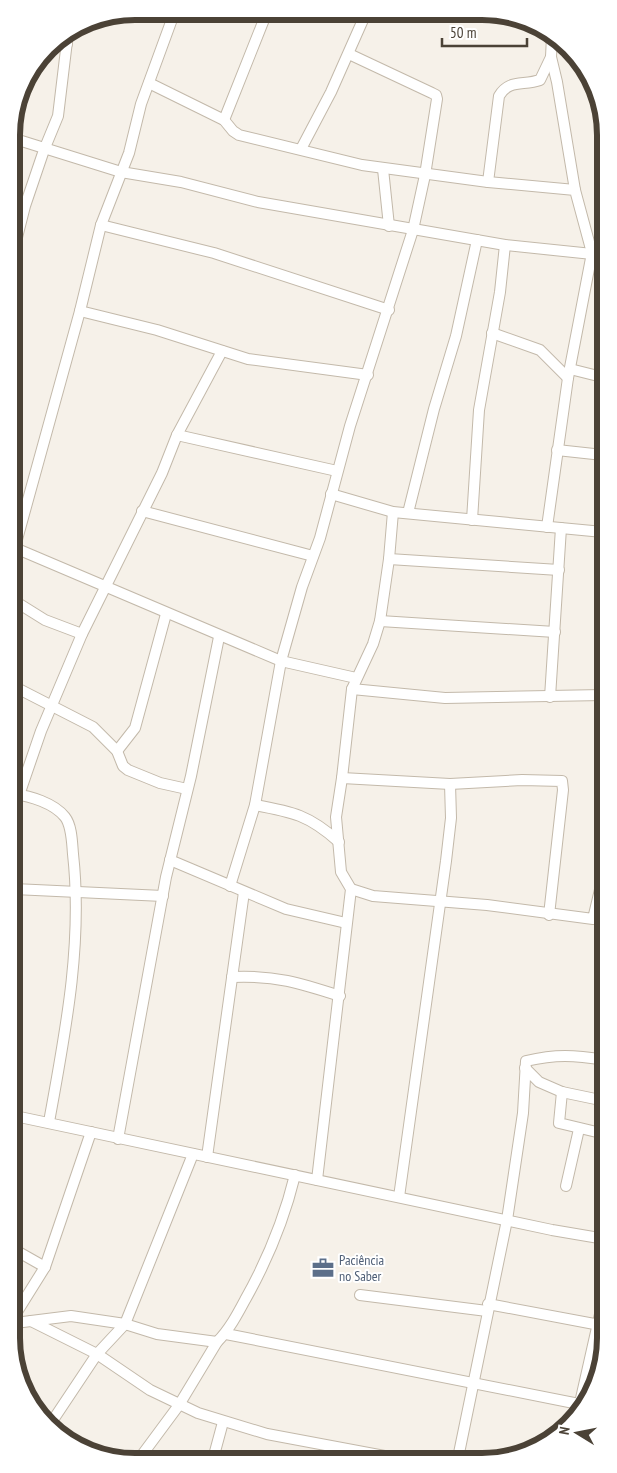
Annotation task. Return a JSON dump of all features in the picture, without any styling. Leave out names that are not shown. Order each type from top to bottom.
[{"type":"street","points":[[20,529],[80,311],[101,225],[121,172],[149,83],[172,20]]},
{"type":"street","points":[[224,120],[264,20]]},
{"type":"street","points":[[301,149],[349,54],[363,20]]},
{"type":"street","points":[[488,182],[499,96],[511,84],[540,80],[550,57],[551,43]]},
{"type":"street","points":[[20,230],[44,150],[58,116],[67,44]]},
{"type":"street","points":[[230,886],[255,806],[281,661],[337,471],[389,310],[412,230],[425,175],[436,95],[349,54]]},
{"type":"street","points":[[547,527],[569,373],[597,254],[575,190],[558,82],[550,57]]},
{"type":"street","points":[[149,83],[224,120],[233,131],[239,134],[337,159],[383,169],[425,175],[575,190]]},
{"type":"street","points":[[20,141],[44,150],[121,172],[181,182],[258,202],[505,245],[597,254]]},
{"type":"street","points":[[383,169],[389,226]]},
{"type":"street","points":[[101,225],[214,253],[389,310]]},
{"type":"street","points":[[408,513],[434,409],[456,336],[478,240]]},
{"type":"street","points":[[472,520],[479,410],[505,245]]},
{"type":"street","points":[[80,311],[157,330],[222,351],[274,364],[368,374]]},
{"type":"street","points":[[492,333],[540,350],[569,373],[597,376]]},
{"type":"street","points":[[20,785],[82,634],[162,473],[177,435],[222,351]]},
{"type":"street","points":[[177,435],[337,471]]},
{"type":"street","points":[[557,450],[597,454]]},
{"type":"street","points":[[331,494],[393,512],[597,531]]},
{"type":"street","points":[[142,511],[313,556]]},
{"type":"street","points":[[318,1180],[351,889],[341,872],[336,817],[352,689],[373,644],[380,621],[390,559],[393,512]]},
{"type":"street","points":[[550,697],[561,528]]},
{"type":"street","points":[[20,553],[281,661],[356,678]]},
{"type":"street","points":[[390,559],[559,570]]},
{"type":"street","points":[[20,604],[45,620],[82,634]]},
{"type":"street","points":[[117,752],[135,728],[166,614]]},
{"type":"street","points":[[380,621],[555,632]]},
{"type":"street","points":[[118,1139],[170,860],[188,789],[219,637]]},
{"type":"street","points":[[352,689],[445,698],[597,695]]},
{"type":"street","points":[[20,690],[94,728],[117,752],[123,766],[128,770],[160,783],[188,789]]},
{"type":"street","points":[[342,778],[450,784],[522,780],[562,781],[563,790],[549,915]]},
{"type":"street","points":[[399,1197],[451,818],[450,784]]},
{"type":"street","points":[[20,796],[36,799],[58,810],[66,818],[71,836],[78,892],[68,1013],[49,1122]]},
{"type":"street","points":[[255,806],[294,812],[320,826],[339,842]]},
{"type":"street","points":[[170,860],[298,913],[346,923]]},
{"type":"street","points":[[20,889],[163,896]]},
{"type":"street","points":[[351,889],[373,896],[487,905],[549,915],[592,919],[597,900]]},
{"type":"street","points":[[207,1157],[244,892]]},
{"type":"street","points":[[232,977],[259,976],[290,979],[340,996]]},
{"type":"street","points":[[459,1453],[507,1220],[522,1113],[526,1061],[554,1055],[571,1054],[597,1059]]},
{"type":"street","points":[[525,1068],[539,1082],[562,1092],[597,1099]]},
{"type":"street","points":[[562,1092],[559,1123],[597,1132]]},
{"type":"street","points":[[20,1117],[507,1220],[597,1237]]},
{"type":"street","points":[[566,1186],[579,1129]]},
{"type":"street","points":[[20,1307],[44,1266],[91,1132]]},
{"type":"street","points":[[54,1419],[97,1354],[125,1324],[193,1154]]},
{"type":"street","points":[[143,1453],[179,1405],[217,1342],[226,1334],[267,1259],[287,1205],[295,1175]]},
{"type":"street","points":[[20,1253],[44,1266]]},
{"type":"street","points":[[360,1295],[488,1308],[597,1324]]},
{"type":"street","points":[[20,1323],[70,1316],[125,1324],[157,1334],[217,1342]]},
{"type":"street","points":[[31,1322],[97,1354],[150,1390],[179,1405],[223,1422],[267,1434],[357,1453]]},
{"type":"street","points":[[226,1334],[576,1404]]},
{"type":"street","points":[[585,1388],[597,1341]]},
{"type":"street","points":[[215,1453],[223,1422]]},
{"type":"place","name":"Paciência no Saber","points":[[323,1268]]}]
